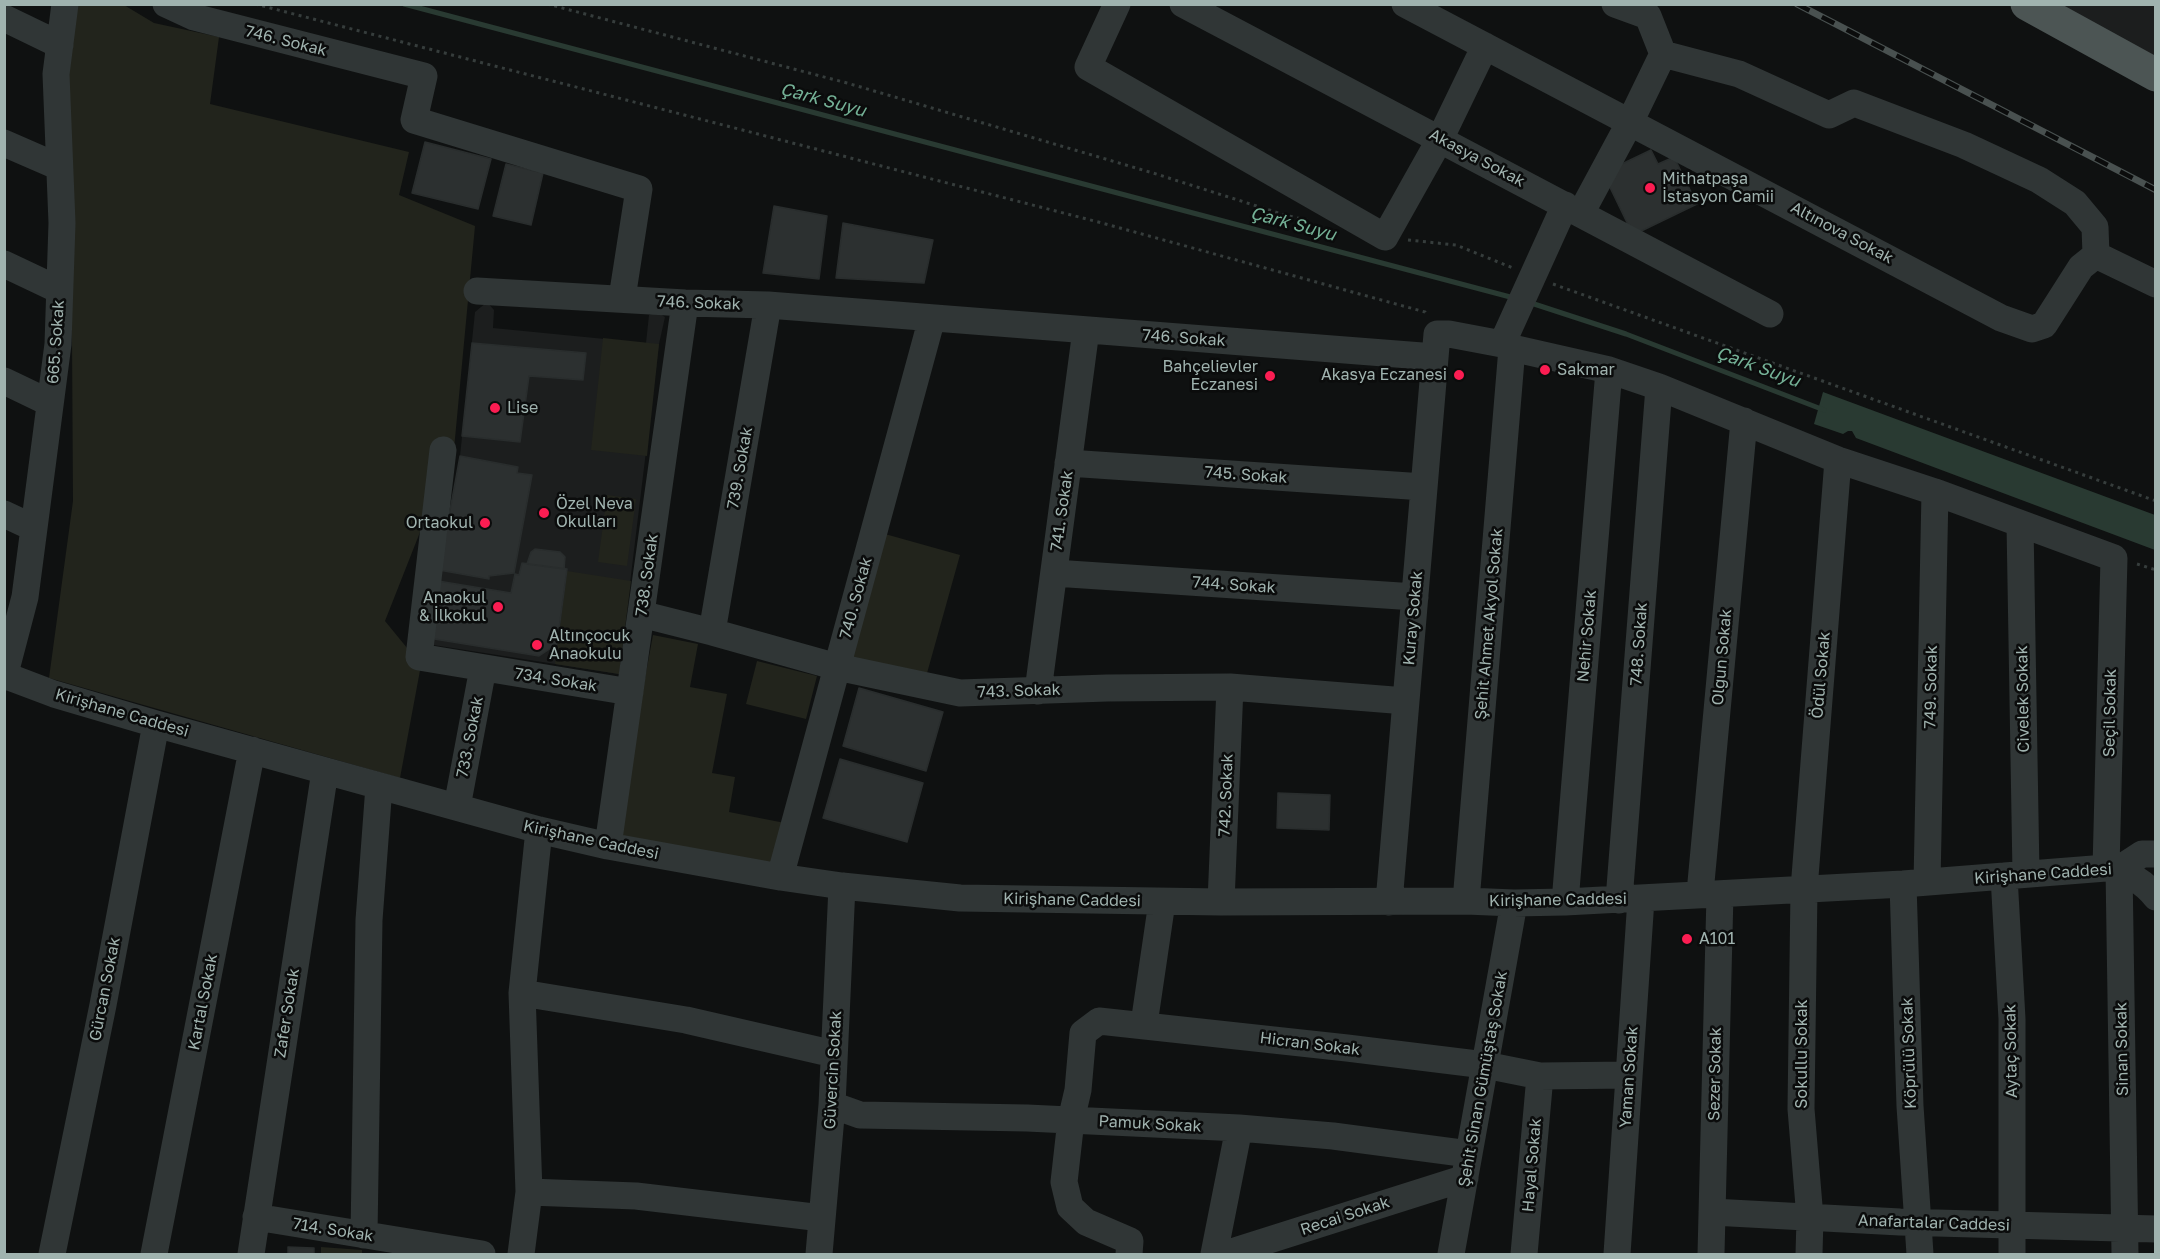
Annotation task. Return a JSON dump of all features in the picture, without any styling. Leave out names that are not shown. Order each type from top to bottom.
[{"type":"main road","points":[[2027,4],[2156,75]]},
{"type":"street","name":"665. Sokak","points":[[5,676],[25,597],[58,344],[62,222],[56,74],[65,4]]},
{"type":"street","name":"746. Sokak","points":[[166,4],[194,17],[424,76],[414,120],[639,189],[622,298],[686,303],[768,305],[1086,330],[1436,345],[1449,334],[1507,341],[1659,387],[1838,460],[1935,492],[2114,558]]},
{"type":"street","points":[[1117,4],[1088,67],[1385,237],[1440,139],[1485,46]]},
{"type":"street","name":"Akasya Sokak","points":[[1183,4],[1770,314]]},
{"type":"street","name":"Altınova Sokak","points":[[1405,4],[2001,318],[2032,329],[2044,325],[2081,267],[2096,255]]},
{"type":"street","points":[[1615,4],[1648,16],[1663,54],[1739,74],[1829,115],[1854,103],[1964,145],[2039,180],[2075,203],[2096,227],[2096,255],[2156,284]]},
{"type":"street","points":[[4,18],[60,45]]},
{"type":"street","name":"Şehit Ahmet Akyol Sokak","points":[[1466,901],[1507,341],[1527,285],[1630,122],[1663,54]]},
{"type":"street","points":[[4,142],[59,167]]},
{"type":"street","points":[[4,264],[59,290]]},
{"type":"street","points":[[477,291],[622,298]]},
{"type":"street","name":"738. Sokak","points":[[608,846],[686,303]]},
{"type":"street","name":"739. Sokak","points":[[712,632],[768,305]]},
{"type":"street","name":"740. Sokak","points":[[780,877],[932,318]]},
{"type":"street","name":"741. Sokak","points":[[1038,691],[1086,330]]},
{"type":"street","name":"Kuray Sokak","points":[[1389,902],[1436,345]]},
{"type":"street","name":"Nehir Sokak","points":[[1565,902],[1609,370]]},
{"type":"street","points":[[4,381],[50,403]]},
{"type":"street","name":"748. Sokak","points":[[1630,899],[1659,387]]},
{"type":"street","name":"Olgun Sokak","points":[[1710,894],[1744,421]]},
{"type":"street","name":"734. Sokak","points":[[443,450],[419,657],[630,692]]},
{"type":"street","name":"Ödül Sokak","points":[[1804,889],[1838,460]]},
{"type":"street","name":"745. Sokak","points":[[1068,464],[1424,487]]},
{"type":"street","name":"749. Sokak","points":[[1915,883],[1935,492]]},
{"type":"street","points":[[4,514],[34,528]]},
{"type":"street","name":"Civelek Sokak","points":[[2015,875],[2020,524]]},
{"type":"street","name":"Seçil Sokak","points":[[2113,868],[2114,558]]},
{"type":"street","name":"744. Sokak","points":[[1054,573],[1415,597]]},
{"type":"street","name":"743. Sokak","points":[[641,614],[837,667],[960,693],[1230,687],[1406,701]]},
{"type":"street","name":"733. Sokak","points":[[457,807],[483,668]]},
{"type":"street","name":"Kirişhane Caddesi","points":[[5,676],[54,694],[156,724],[539,830],[608,846],[842,886],[960,898],[1162,902],[1466,901],[1514,903],[1915,883],[2113,868],[2148,888],[2156,897]]},
{"type":"street","name":"742. Sokak","points":[[1221,902],[1230,687]]},
{"type":"street","name":"Gürcan Sokak","points":[[52,1254],[103,1005],[156,724]]},
{"type":"street","name":"Kartal Sokak","points":[[154,1254],[252,750]]},
{"type":"street","name":"Zafer Sokak","points":[[250,1254],[325,771]]},
{"type":"street","points":[[364,1235],[369,920],[379,786]]},
{"type":"street","points":[[519,1254],[529,1192],[522,993],[539,830]]},
{"type":"street","points":[[2113,868],[2142,854],[2156,854]]},
{"type":"street","name":"Sinan Sokak","points":[[2113,868],[2125,1241]]},
{"type":"street","name":"Aytaç Sokak","points":[[2012,1254],[2012,1018],[2015,875]]},
{"type":"street","name":"Köprülü Sokak","points":[[1915,883],[1910,1106],[1920,1254]]},
{"type":"street","name":"Güvercin Sokak","points":[[819,1254],[832,1105],[842,886]]},
{"type":"street","name":"Sokullu Sokak","points":[[1804,889],[1801,1109],[1810,1218],[1809,1254]]},
{"type":"street","name":"Sezer Sokak","points":[[1710,894],[1711,1254]]},
{"type":"street","name":"Yaman Sokak","points":[[1617,1254],[1629,1075],[1630,899]]},
{"type":"street","points":[[1144,1024],[1162,902]]},
{"type":"street","name":"Şehit Sinan Gümüştaş Sokak","points":[[1451,1254],[1514,903]]},
{"type":"street","points":[[522,993],[686,1020],[834,1054]]},
{"type":"street","name":"Hicran Sokak","points":[[1129,1254],[1130,1241],[1086,1222],[1070,1207],[1064,1182],[1071,1120],[1078,1090],[1083,1033],[1099,1020],[1485,1065],[1540,1076],[1629,1075]]},
{"type":"street","name":"Hayal Sokak","points":[[1524,1254],[1540,1076]]},
{"type":"street","name":"Pamuk Sokak","points":[[832,1105],[860,1115],[1071,1120],[1239,1128],[1333,1136],[1467,1166]]},
{"type":"street","points":[[1214,1254],[1239,1128]]},
{"type":"street","name":"Recai Sokak","points":[[1226,1254],[1467,1166]]},
{"type":"street","points":[[529,1192],[636,1196],[822,1218]]},
{"type":"street","name":"Anafartalar Caddesi","points":[[1712,1212],[2011,1226],[2125,1241],[2156,1229]]},
{"type":"street","name":"714. Sokak","points":[[256,1217],[482,1254]]},
{"type":"path","points":[[255,4],[1102,223],[1425,312],[1436,345]]},
{"type":"shaded area","points":[[70,5],[124,5],[154,23],[219,37],[210,104],[409,152],[399,195],[475,226],[451,481],[437,489],[385,621],[421,665],[400,778],[49,678],[73,501],[72,341],[64,109]]},
{"type":"shaded area","points":[[2050,5],[2155,5],[2155,61]]},
{"type":"shaded area","name":"Özel Neva Okulları","points":[[487,302],[494,310],[493,328],[646,343],[649,315],[657,312],[665,317],[659,344],[619,674],[427,644],[460,456],[475,312]]},
{"type":"shaded area","points":[[603,338],[659,344],[647,456],[591,450]]},
{"type":"shaded area","points":[[1823,392],[2155,515],[2155,550],[1856,438],[1852,431],[1843,434],[1814,424]]},
{"type":"shaded area","points":[[607,495],[636,499],[627,566],[598,562]]},
{"type":"shaded area","points":[[885,534],[960,555],[924,684],[848,663]]},
{"type":"shaded area","points":[[567,571],[631,581],[619,674],[555,664]]},
{"type":"shaded area","points":[[653,635],[698,644],[690,687],[727,694],[712,773],[735,777],[729,812],[790,824],[782,871],[615,840]]},
{"type":"shaded area","points":[[757,661],[817,676],[806,719],[746,704]]},
{"type":"shaded area","points":[[321,1247],[362,1250],[362,1254],[321,1254]]},
{"type":"building","points":[[425,142],[491,159],[478,209],[412,193]]},
{"type":"building","name":"Mithatpaşa İstasyon Camii","points":[[1651,150],[1658,164],[1674,157],[1697,204],[1633,235],[1603,173]]},
{"type":"building","points":[[506,164],[543,173],[531,225],[493,216]]},
{"type":"building","points":[[774,206],[827,216],[819,279],[763,273]]},
{"type":"building","points":[[843,223],[933,240],[924,283],[836,278]]},
{"type":"building","name":"Lise","points":[[472,343],[586,353],[583,380],[529,376],[520,442],[462,436]]},
{"type":"building","name":"Ortaokul","points":[[460,456],[518,467],[517,473],[532,475],[514,573],[489,576],[489,579],[439,570]]},
{"type":"building","points":[[535,549],[560,552],[565,557],[564,569],[527,564],[531,552]]},
{"type":"building","name":"Anaokul & İlkokul","points":[[522,563],[567,569],[557,644],[539,656],[428,638],[438,581],[511,593],[515,574],[519,575]]},
{"type":"building","points":[[859,688],[943,712],[926,771],[843,746]]},
{"type":"building","points":[[840,759],[923,783],[907,842],[823,818]]},
{"type":"building","points":[[1278,793],[1330,795],[1329,830],[1277,828]]},
{"type":"building","points":[[288,1247],[314,1248],[314,1254],[288,1254]]},
{"type":"waterway","name":"Çark Suyu","points":[[404,4],[1514,298]]},
{"type":"waterway","name":"Çark Suyu","points":[[1528,302],[1626,334],[1824,410]]},
{"type":"railway","points":[[1797,4],[2156,190]]},
{"type":"place","name":"Mithatpaşa İstasyon Camii","points":[[1650,188]]},
{"type":"place","name":"Sakmar","points":[[1545,370]]},
{"type":"place","name":"Akasya Eczanesi","points":[[1459,375]]},
{"type":"place","name":"Bahçelievler Eczanesi","points":[[1270,376]]},
{"type":"place","name":"Lise","points":[[495,408]]},
{"type":"place","name":"Özel Neva Okulları","points":[[544,513]]},
{"type":"place","name":"Ortaokul","points":[[485,523]]},
{"type":"place","name":"Anaokul & İlkokul","points":[[498,607]]},
{"type":"place","name":"Altınçocuk Anaokulu","points":[[537,645]]},
{"type":"place","name":"A101","points":[[1687,939]]}]
